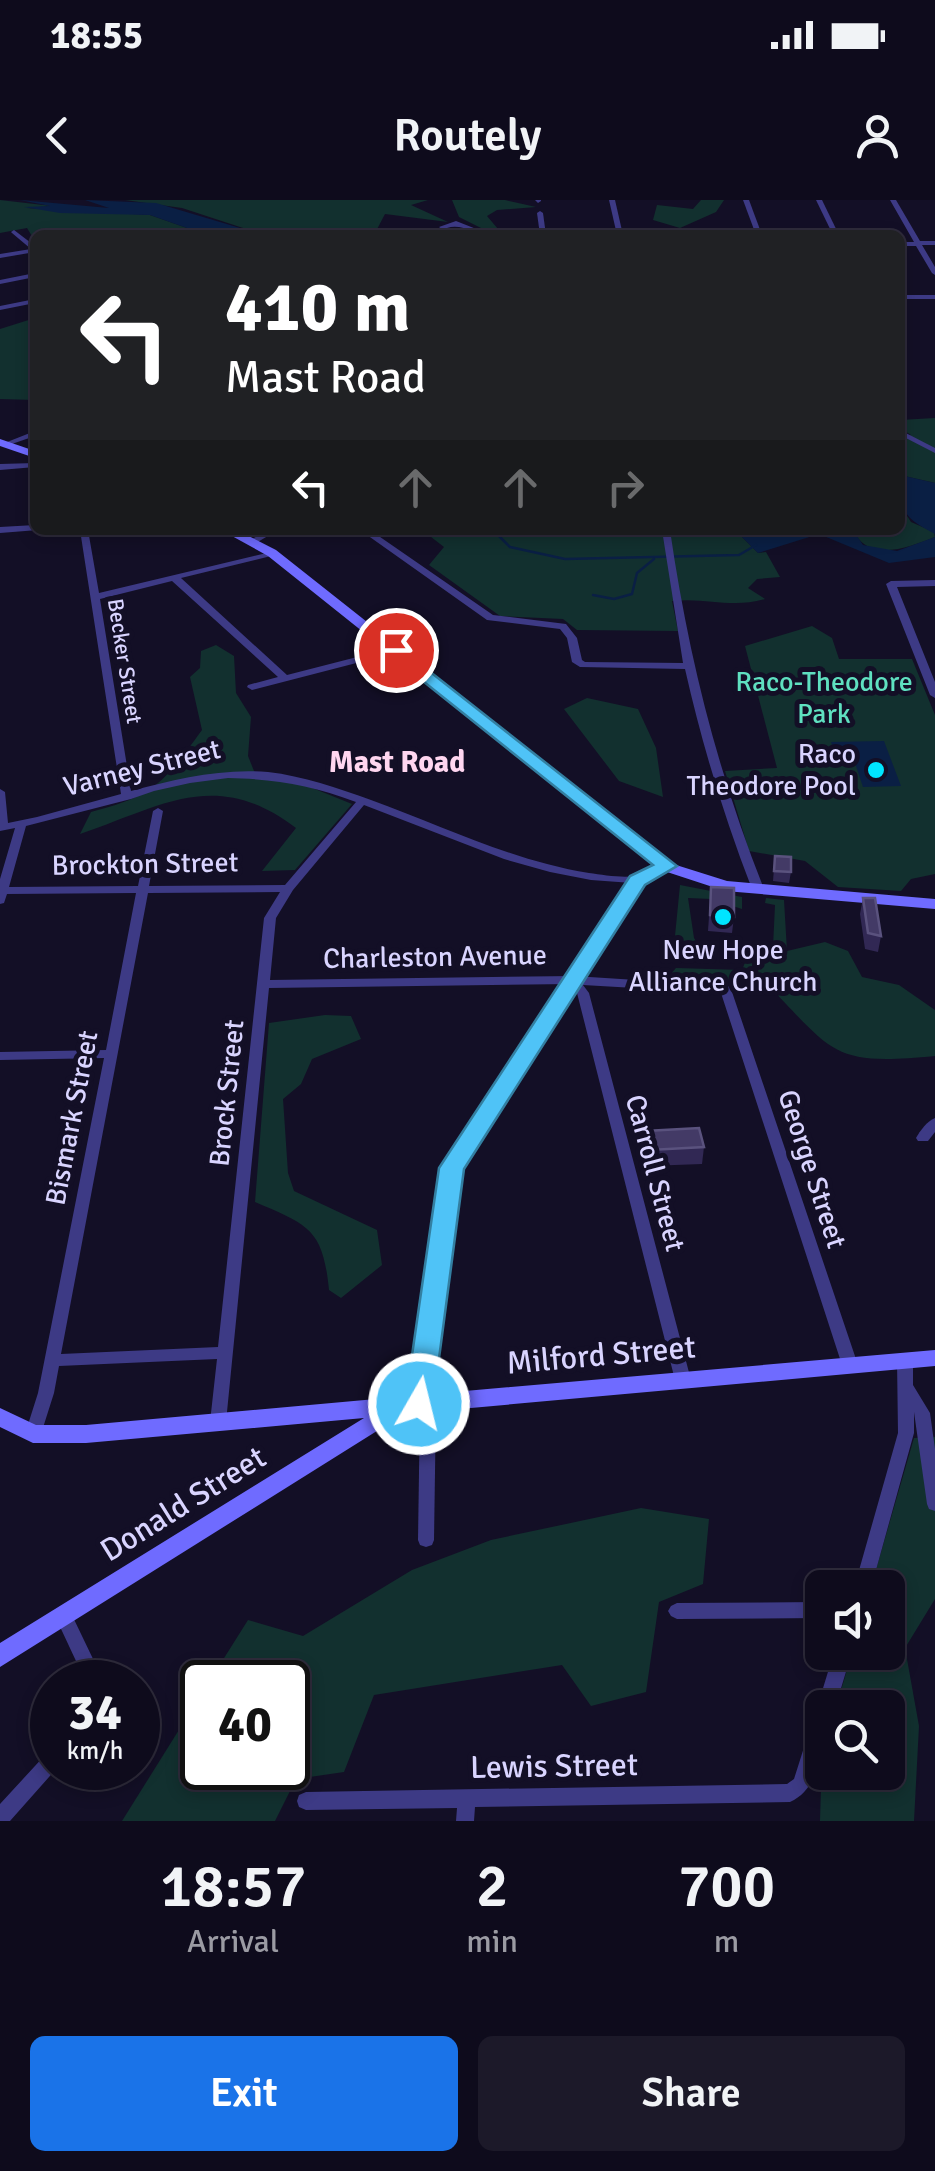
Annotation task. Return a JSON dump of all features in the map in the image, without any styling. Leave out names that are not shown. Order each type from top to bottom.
[{"type":"street","points":[[612,200],[619,230]]},
{"type":"street","points":[[746,200],[757,230]]},
{"type":"street","points":[[819,200],[834,230]]},
{"type":"street","points":[[892,200],[935,273]]},
{"type":"street","points":[[540,213],[542,230]]},
{"type":"street","points":[[446,230],[442,227],[446,224],[474,230]]},
{"type":"street","points":[[14,232],[30,245]]},
{"type":"street","points":[[905,244],[935,243]]},
{"type":"street","points":[[0,256],[30,250]]},
{"type":"street","points":[[0,282],[30,276]]},
{"type":"street","points":[[905,297],[935,297]]},
{"type":"street","points":[[0,308],[30,302]]},
{"type":"street","points":[[3,443],[30,435]]},
{"type":"street","points":[[905,435],[935,451]]},
{"type":"street","points":[[3,443],[30,453]]},
{"type":"street","points":[[0,466],[30,465]]},
{"type":"street","points":[[0,530],[30,528]]},
{"type":"street","name":"Becker Street","points":[[85,535],[127,797]]},
{"type":"street","points":[[239,535],[272,554],[667,866],[692,878],[758,889],[935,904]]},
{"type":"street","points":[[253,541],[264,535]]},
{"type":"street","points":[[371,535],[498,620],[562,626],[572,638],[576,662],[691,666]]},
{"type":"street","points":[[667,535],[691,666],[726,810],[758,889]]},
{"type":"street","points":[[96,597],[272,554]]},
{"type":"street","points":[[176,578],[285,678]]},
{"type":"street","points":[[935,583],[890,584],[935,695]]},
{"type":"street","points":[[252,686],[396,650]]},
{"type":"street","name":"Varney Street","points":[[2,828],[244,772],[306,782],[552,867],[637,881]]},
{"type":"street","points":[[0,792],[2,828]]},
{"type":"street","name":"Brock Street","points":[[218,1422],[270,918],[288,888],[362,801]]},
{"type":"street","name":"Bismark Street","points":[[33,1434],[52,1360],[158,810]]},
{"type":"street","points":[[1,895],[21,824]]},
{"type":"street","points":[[426,1540],[416,1405],[452,1168],[637,881],[667,866]]},
{"type":"street","name":"Brockton Street","points":[[1,895],[288,888]]},
{"type":"street","name":"Charleston Avenue","points":[[264,984],[574,980],[726,989]]},
{"type":"street","name":"Carroll Street","points":[[574,980],[583,993],[683,1380]]},
{"type":"street","name":"George Street","points":[[726,989],[850,1366]]},
{"type":"street","points":[[0,1056],[109,1054]]},
{"type":"street","points":[[923,1138],[935,1123]]},
{"type":"street","points":[[52,1360],[225,1353]]},
{"type":"street","name":"Milford Street","points":[[33,1434],[218,1422],[935,1358]]},
{"type":"street","points":[[867,1570],[906,1433],[909,1390],[905,1360]]},
{"type":"street","points":[[909,1390],[922,1413],[935,1504]]},
{"type":"street","name":"Donald Street","points":[[0,1656],[416,1405]]},
{"type":"street","points":[[0,1417],[33,1434]]},
{"type":"street","points":[[677,1611],[805,1610]]},
{"type":"street","points":[[64,1616],[85,1660]]},
{"type":"street","name":"Lewis Street","points":[[306,1801],[790,1793],[801,1785],[805,1772]]},
{"type":"street","points":[[0,1818],[30,1785]]},
{"type":"street","points":[[465,1821],[466,1797]]},
{"type":"green space","points":[[0,200],[52,206],[27,208],[150,215],[193,230],[30,233],[27,228],[0,233]]},
{"type":"green space","points":[[125,200],[428,200],[411,205],[448,222],[385,214],[377,230],[249,230],[182,208]]},
{"type":"green space","points":[[452,200],[505,200],[536,207],[497,210],[487,216],[498,229],[483,229],[459,217]]},
{"type":"green space","points":[[701,200],[724,200],[716,212],[680,228],[653,220],[657,205],[693,209]]},
{"type":"green space","points":[[30,320],[30,400],[0,399],[0,329]]},
{"type":"green space","points":[[935,418],[935,483],[905,476],[905,437],[911,435],[905,431],[905,420]]},
{"type":"green space","points":[[905,513],[911,522],[934,532],[935,537],[890,550],[869,547],[856,535],[905,535]]},
{"type":"green space","points":[[428,535],[740,535],[758,553],[766,552],[780,577],[757,579],[748,588],[765,599],[753,602],[672,601],[678,631],[577,630],[563,619],[500,616],[429,565],[444,547]]},
{"type":"green space","name":"Raco-Theodore Park","points":[[812,626],[832,638],[839,659],[912,659],[935,715],[935,874],[911,879],[901,891],[838,887],[805,861],[749,851],[725,771],[777,768],[745,646]]},
{"type":"green space","points":[[216,645],[234,656],[236,693],[251,717],[248,756],[256,776],[310,787],[352,804],[295,870],[262,871],[296,828],[240,799],[189,798],[80,834],[91,812],[144,793],[167,775],[202,730],[190,677],[200,668],[201,651]]},
{"type":"green space","points":[[587,698],[638,709],[656,748],[663,797],[619,781],[564,709]]},
{"type":"green space","points":[[680,885],[742,897],[742,909],[711,899],[688,898],[694,938],[701,949],[684,948],[667,964],[663,961],[675,936]]},
{"type":"green space","points":[[766,898],[784,900],[787,951],[825,942],[848,951],[862,977],[899,985],[935,1010],[935,1056],[854,1056],[822,1040],[767,984],[685,983],[668,977],[676,968],[742,970],[746,960],[752,961],[750,947],[773,947],[775,905],[765,903]]},
{"type":"green space","points":[[325,1015],[351,1016],[361,1039],[312,1059],[301,1084],[283,1099],[288,1173],[294,1191],[377,1230],[382,1265],[341,1298],[329,1290],[322,1254],[310,1232],[255,1202],[269,1023]]},
{"type":"green space","points":[[935,1437],[935,1599],[905,1648],[905,1570],[876,1570],[914,1438]]},
{"type":"green space","points":[[641,1508],[709,1519],[703,1584],[659,1602],[646,1692],[591,1706],[562,1665],[374,1695],[344,1772],[310,1777],[310,1660],[223,1660],[248,1620],[303,1636],[412,1570],[491,1540]]},
{"type":"green space","points":[[905,1648],[919,1726],[914,1821],[820,1821],[821,1790],[905,1790],[905,1690],[841,1690],[847,1670],[905,1670]]},
{"type":"green space","points":[[180,1728],[180,1790],[290,1790],[275,1821],[122,1821],[141,1790],[160,1790],[160,1760]]},
{"type":"water","points":[[20,200],[109,208],[85,200],[156,203],[247,230],[193,230],[150,215],[60,213],[24,207],[50,206]]},
{"type":"water","points":[[905,476],[935,483],[935,534],[906,512]]},
{"type":"water","points":[[740,535],[816,535],[758,553]]},
{"type":"water","points":[[821,535],[856,535],[863,545],[897,551],[935,537],[935,557],[889,563]]},
{"type":"water","name":"Raco Theodore Pool","points":[[884,741],[901,786],[863,787],[852,754],[835,754],[831,742]]},
{"type":"building","points":[[775,856],[791,857],[791,872],[774,871]]},
{"type":"building","points":[[711,887],[734,888],[734,917],[710,915]]},
{"type":"building","points":[[863,898],[875,898],[881,936],[868,933]]},
{"type":"building","points":[[699,1128],[704,1147],[650,1150],[646,1131]]},
{"type":"waterway","points":[[498,535],[510,547],[565,559],[739,555],[756,545]]},
{"type":"waterway","points":[[593,595],[614,599],[632,594],[637,573],[654,559]]},
{"type":"place","name":"Raco Theodore Pool","points":[[876,770]]},
{"type":"place","name":"New Hope Alliance Church","points":[[723,917]]},
{"type":"district","name":"Mast Road","points":[[397,762]]},
{"type":"route","points":[[396,650],[667,866],[637,881],[589,960],[458,1154],[452,1168],[419,1404]]}]
